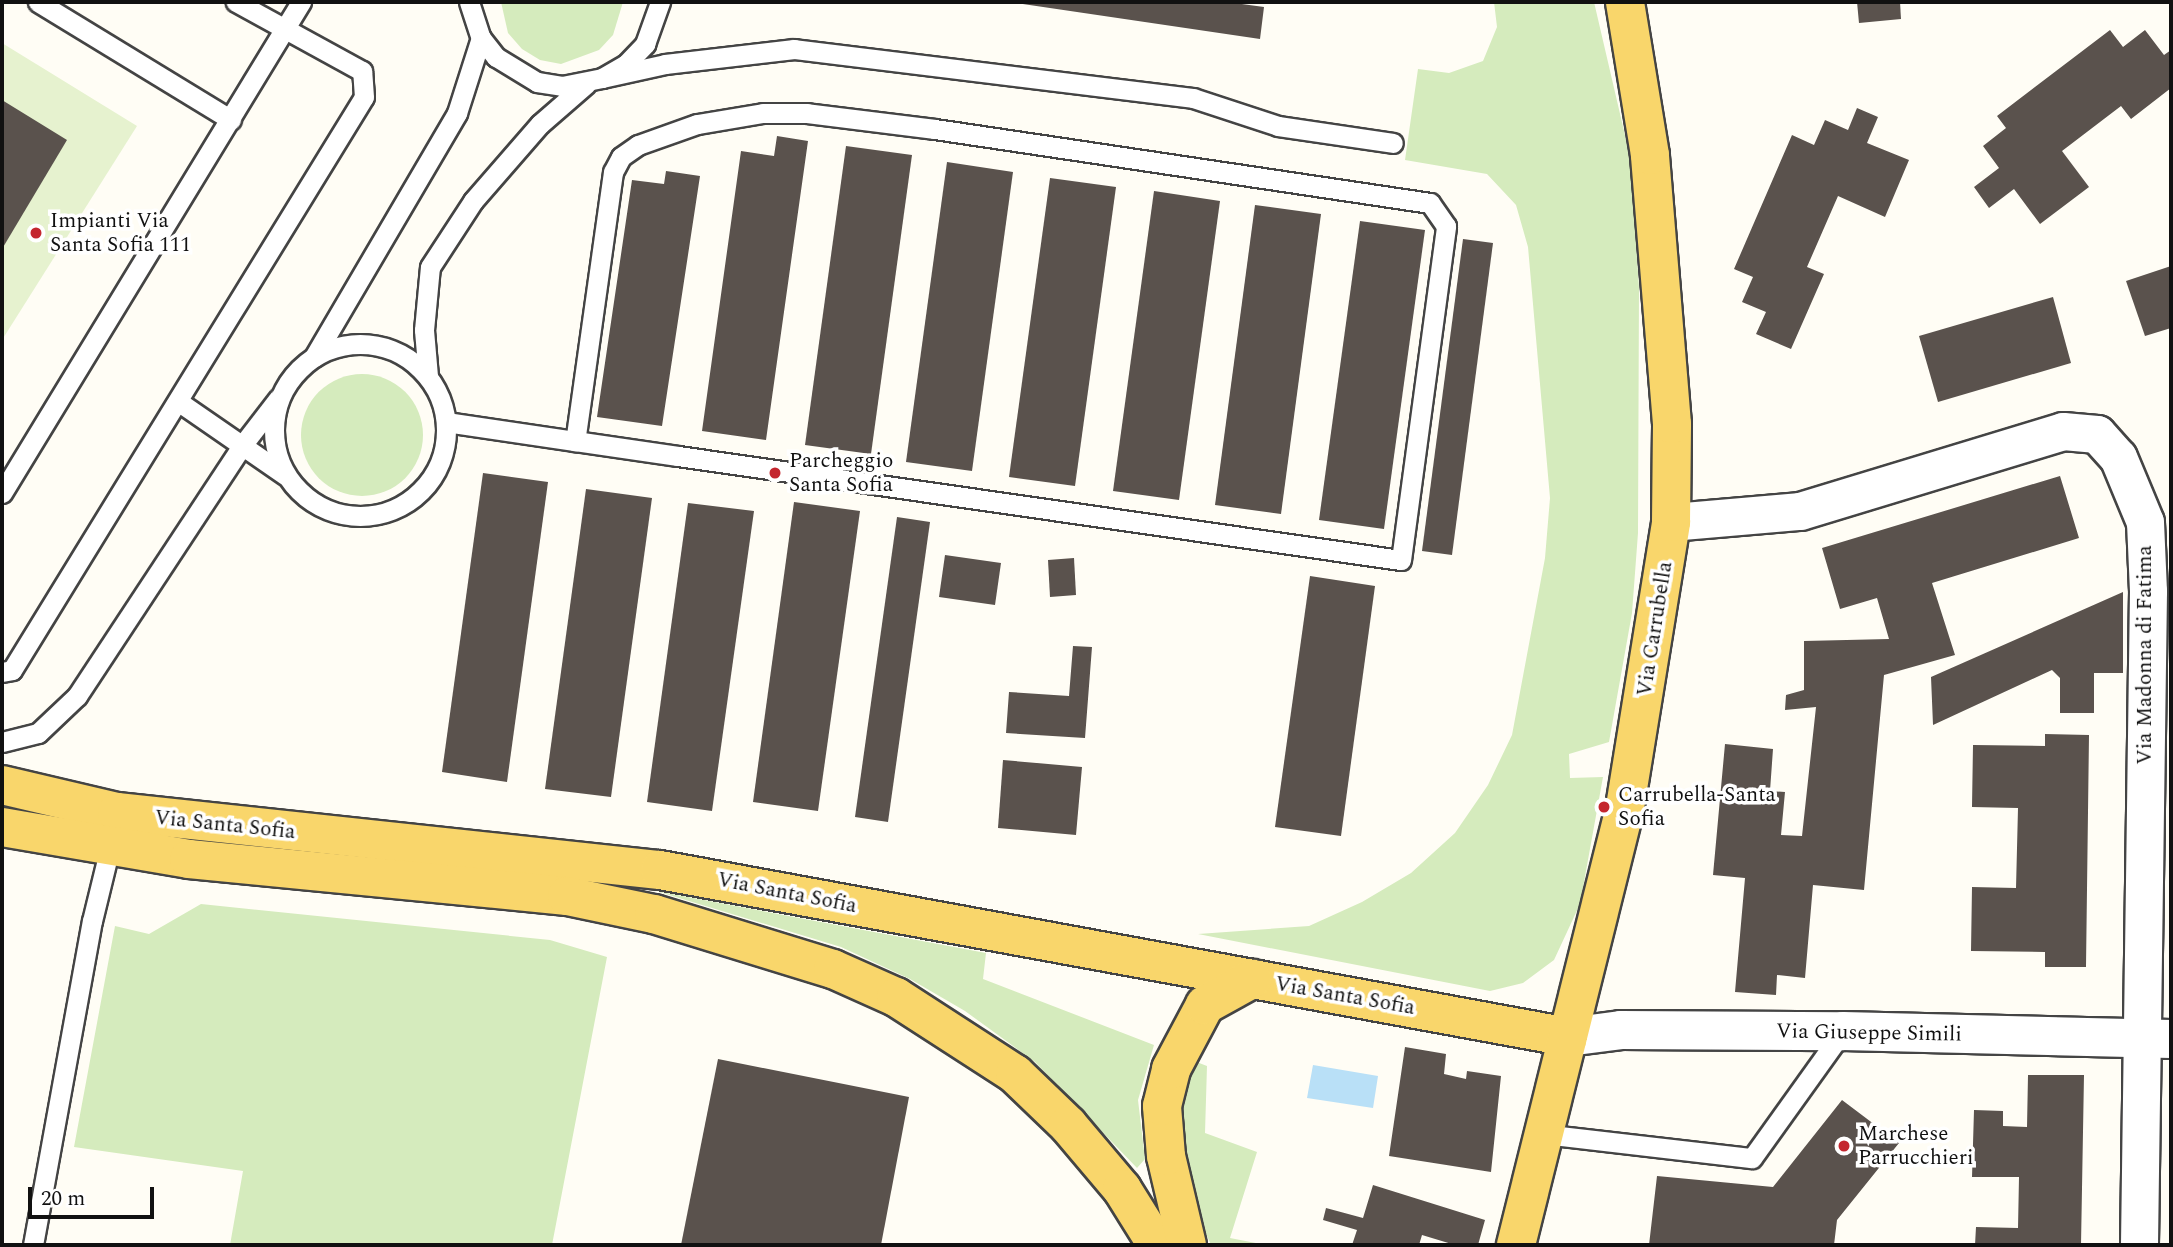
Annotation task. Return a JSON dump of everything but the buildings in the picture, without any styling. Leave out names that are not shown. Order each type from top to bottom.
[{"type":"main road","name":"Via Carrubella","points":[[1517,1245],[1542,1134],[1625,807],[1658,626],[1671,523],[1672,424],[1650,155],[1625,2]]},
{"type":"main road","name":"Via Santa Sofia","points":[[2,786],[155,817],[660,870],[1567,1037]]},
{"type":"main road","name":"Via Santa Sofia","points":[[2,827],[110,848],[566,896],[654,914],[833,969],[896,997],[1015,1074],[1068,1125],[1122,1189],[1157,1245]]},
{"type":"main road","points":[[1187,1245],[1166,1156],[1162,1106],[1171,1069],[1205,1005],[1252,979]]},
{"type":"street","name":"Via Madonna di Fatima","points":[[1671,523],[1800,511],[2063,431],[2097,434],[2118,457],[2145,522],[2147,577],[2156,1039],[2139,1245]]},
{"type":"street","name":"Via Giuseppe Simili","points":[[1567,1037],[1621,1030],[1843,1031],[2156,1039]]},
{"type":"lane","points":[[38,2],[231,120]]},
{"type":"lane","points":[[2,672],[12,670],[364,97],[362,71],[285,32],[236,2]]},
{"type":"lane","points":[[2,493],[301,2]]},
{"type":"lane","points":[[456,2],[471,10],[481,38],[506,65],[537,82],[594,81],[665,64],[794,48],[1193,99],[1278,126],[1393,143]]},
{"type":"lane","points":[[179,402],[244,443],[308,499],[330,511],[354,516],[390,511],[421,490],[433,476],[445,441],[446,422],[428,376],[424,330],[430,267],[474,201],[540,124],[594,81],[625,64],[645,44],[660,2]]},
{"type":"lane","points":[[2,742],[38,733],[76,696],[244,443],[314,357],[457,113],[481,38]]},
{"type":"lane","points":[[446,422],[575,441],[1401,560],[1446,226],[1430,203],[897,124],[807,113],[763,113],[697,124],[638,145],[621,157],[613,172],[575,441]]},
{"type":"lane","points":[[314,357],[362,344],[409,359],[428,376]]},
{"type":"lane","points":[[282,393],[274,435],[279,459],[290,481]]},
{"type":"lane","points":[[33,1245],[92,922],[110,848]]},
{"type":"lane","points":[[1542,1134],[1752,1158],[1843,1031]]},
{"type":"green space","points":[[501,2],[623,2],[613,35],[599,50],[561,64],[540,60],[522,49],[508,33]]},
{"type":"green space","points":[[1494,2],[1594,2],[1631,161],[1639,288],[1638,533],[1632,613],[1609,742],[1569,754],[1570,778],[1603,777],[1580,904],[1554,960],[1523,983],[1490,991],[1198,934],[1309,926],[1362,902],[1411,873],[1455,833],[1488,785],[1512,735],[1545,558],[1550,498],[1528,247],[1516,205],[1487,174],[1405,160],[1418,69],[1449,73],[1483,61],[1497,27]]},
{"type":"green space","name":"Impianti Via Santa Sofia 111","points":[[2,43],[137,126],[2,340]]},
{"type":"green space","points":[[362,374],[385,378],[405,392],[419,412],[423,435],[419,458],[405,478],[385,492],[362,496],[339,492],[319,478],[305,458],[301,435],[305,412],[319,392],[339,378]]},
{"type":"green space","points":[[656,891],[986,953],[983,979],[1154,1045],[1138,1100],[1145,1159],[1137,1168],[1035,1062],[965,1011],[910,979],[841,947]]},
{"type":"green space","points":[[201,904],[550,940],[607,957],[552,1245],[230,1245],[243,1171],[74,1147],[115,926],[149,934]]},
{"type":"green space","points":[[1194,1061],[1207,1066],[1205,1133],[1257,1152],[1230,1238],[1266,1245],[1211,1245],[1192,1202],[1183,1166],[1180,1107]]},
{"type":"water","points":[[1313,1065],[1378,1076],[1373,1108],[1307,1098]]},
{"type":"place","name":"Impianti Via Santa Sofia 111","points":[[36,233]]},
{"type":"place","name":"Parcheggio Santa Sofia","points":[[775,473]]},
{"type":"place","name":"Carrubella-Santa Sofia","points":[[1604,807]]},
{"type":"place","name":"Marchese Parrucchieri","points":[[1844,1146]]}]
